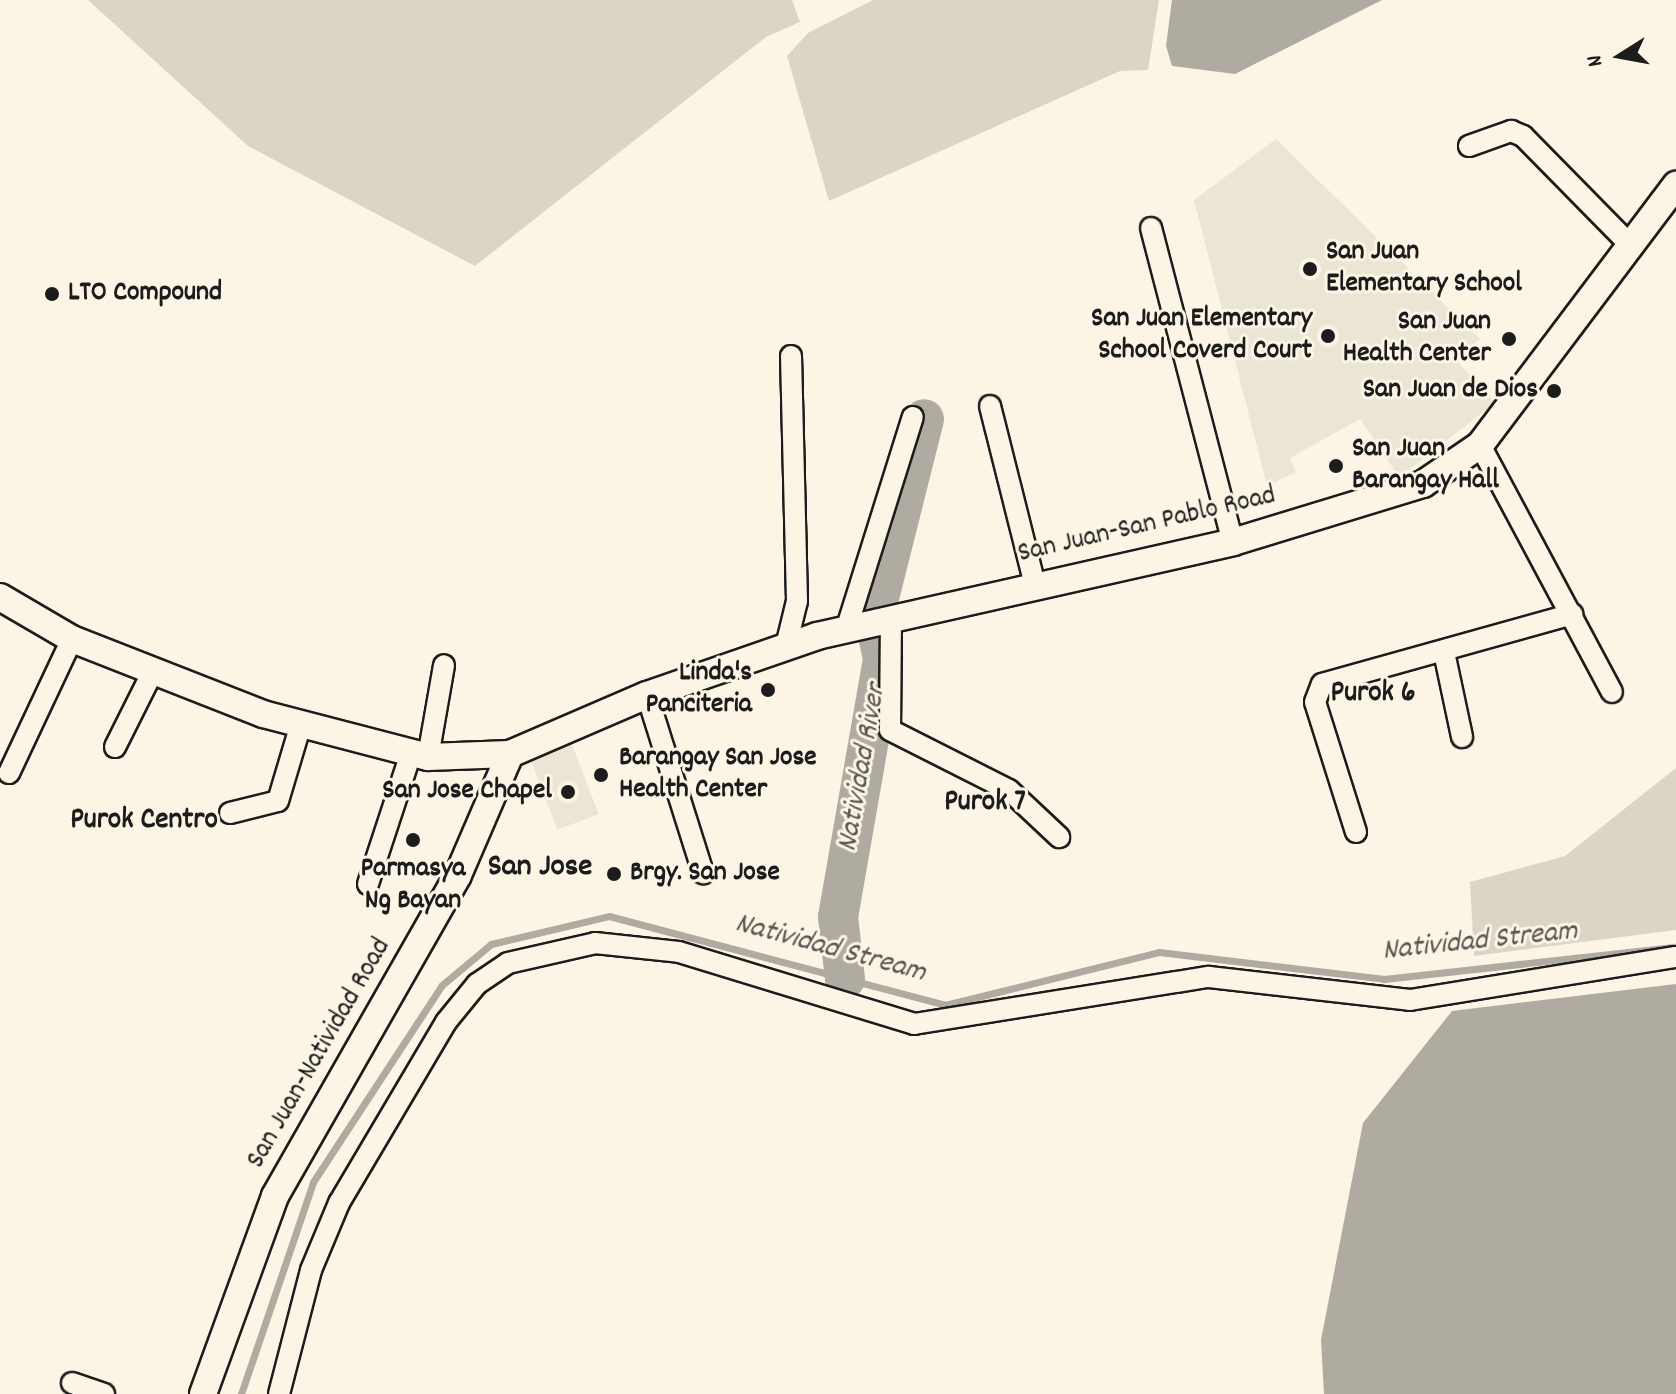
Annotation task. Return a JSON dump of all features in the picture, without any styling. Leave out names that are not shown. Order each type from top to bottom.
[{"type":"street","points":[[1469,146],[1511,131],[1523,136],[1627,242]]},
{"type":"street","name":"San Juan-San Pablo Road","points":[[510,754],[647,695],[852,626],[1233,542],[1423,484],[1480,445],[1627,242],[1676,185]]},
{"type":"street","points":[[1151,228],[1233,542]]},
{"type":"street","points":[[786,646],[797,601],[791,356]]},
{"type":"street","points":[[990,406],[1035,585]]},
{"type":"street","points":[[852,626],[913,417]]},
{"type":"street","points":[[1480,445],[1612,692]]},
{"type":"street","points":[[0,597],[72,639],[152,673],[301,724],[419,755],[510,754]]},
{"type":"street","points":[[1356,832],[1316,691],[1331,679],[1444,652],[1572,614]]},
{"type":"street","points":[[887,618],[890,730],[1009,790],[1059,837]]},
{"type":"street","points":[[9,773],[72,639]]},
{"type":"street","points":[[1444,652],[1462,737]]},
{"type":"street","points":[[368,884],[419,755],[444,665]]},
{"type":"street","points":[[115,747],[152,673]]},
{"type":"street","points":[[647,695],[703,873]]},
{"type":"street","points":[[230,813],[278,801],[301,724]]},
{"type":"street","name":"San Juan-Natividad Road","points":[[203,1394],[275,1196],[458,875],[510,754]]},
{"type":"street","points":[[279,1394],[311,1270],[339,1203],[446,1022],[477,984],[508,963],[595,943],[679,952],[914,1024],[1209,977],[1410,1000],[1676,957]]},
{"type":"street","points":[[72,1383],[104,1394]]},
{"type":"shaded area","points":[[88,0],[792,0],[800,22],[766,37],[475,266],[248,146]]},
{"type":"shaded area","points":[[873,0],[1159,0],[1148,70],[1120,71],[829,201],[787,56],[808,33]]},
{"type":"shaded area","points":[[1172,0],[1382,0],[1235,74],[1172,66],[1166,46]]},
{"type":"shaded area","name":"San Juan Elementary School","points":[[1276,139],[1480,339],[1457,361],[1495,403],[1399,477],[1360,419],[1290,458],[1296,472],[1267,486],[1194,200]]},
{"type":"shaded area","points":[[571,742],[599,814],[558,830],[530,758]]},
{"type":"shaded area","points":[[1676,768],[1676,930],[1474,956],[1470,882],[1565,856]]},
{"type":"shaded area","points":[[1676,984],[1676,1394],[1324,1394],[1321,1340],[1363,1123],[1452,1011]]},
{"type":"waterway","name":"Natividad River","points":[[845,979],[838,917],[883,658],[874,618],[924,419]]},
{"type":"waterway","name":"Natividad Stream","points":[[241,1394],[313,1182],[442,985],[491,944],[609,916],[945,1005],[1159,952],[1384,979],[1676,947]]},
{"type":"place","name":"San Juan Elementary School","points":[[1310,269]]},
{"type":"place","name":"LTO Compound","points":[[52,294]]},
{"type":"place","name":"San Juan Elementary School Coverd Court","points":[[1328,336]]},
{"type":"place","name":"San Juan Health Center","points":[[1509,339]]},
{"type":"place","name":"San Juan de Dios","points":[[1554,391]]},
{"type":"place","name":"San Juan Barangay Hall","points":[[1336,466]]},
{"type":"place","name":"Linda's Panciteria","points":[[768,690]]},
{"type":"place","name":"Barangay San Jose Health Center","points":[[601,775]]},
{"type":"place","name":"San Jose Chapel","points":[[568,792]]},
{"type":"place","name":"Parmasya Ng Bayan","points":[[413,840]]},
{"type":"place","name":"Brgy. San Jose","points":[[614,874]]},
{"type":"district","name":"Purok 6","points":[[1373,695]]},
{"type":"district","name":"Purok 7","points":[[985,804]]},
{"type":"district","name":"Purok Centro","points":[[144,822]]},
{"type":"district","name":"San Jose","points":[[540,868]]}]
